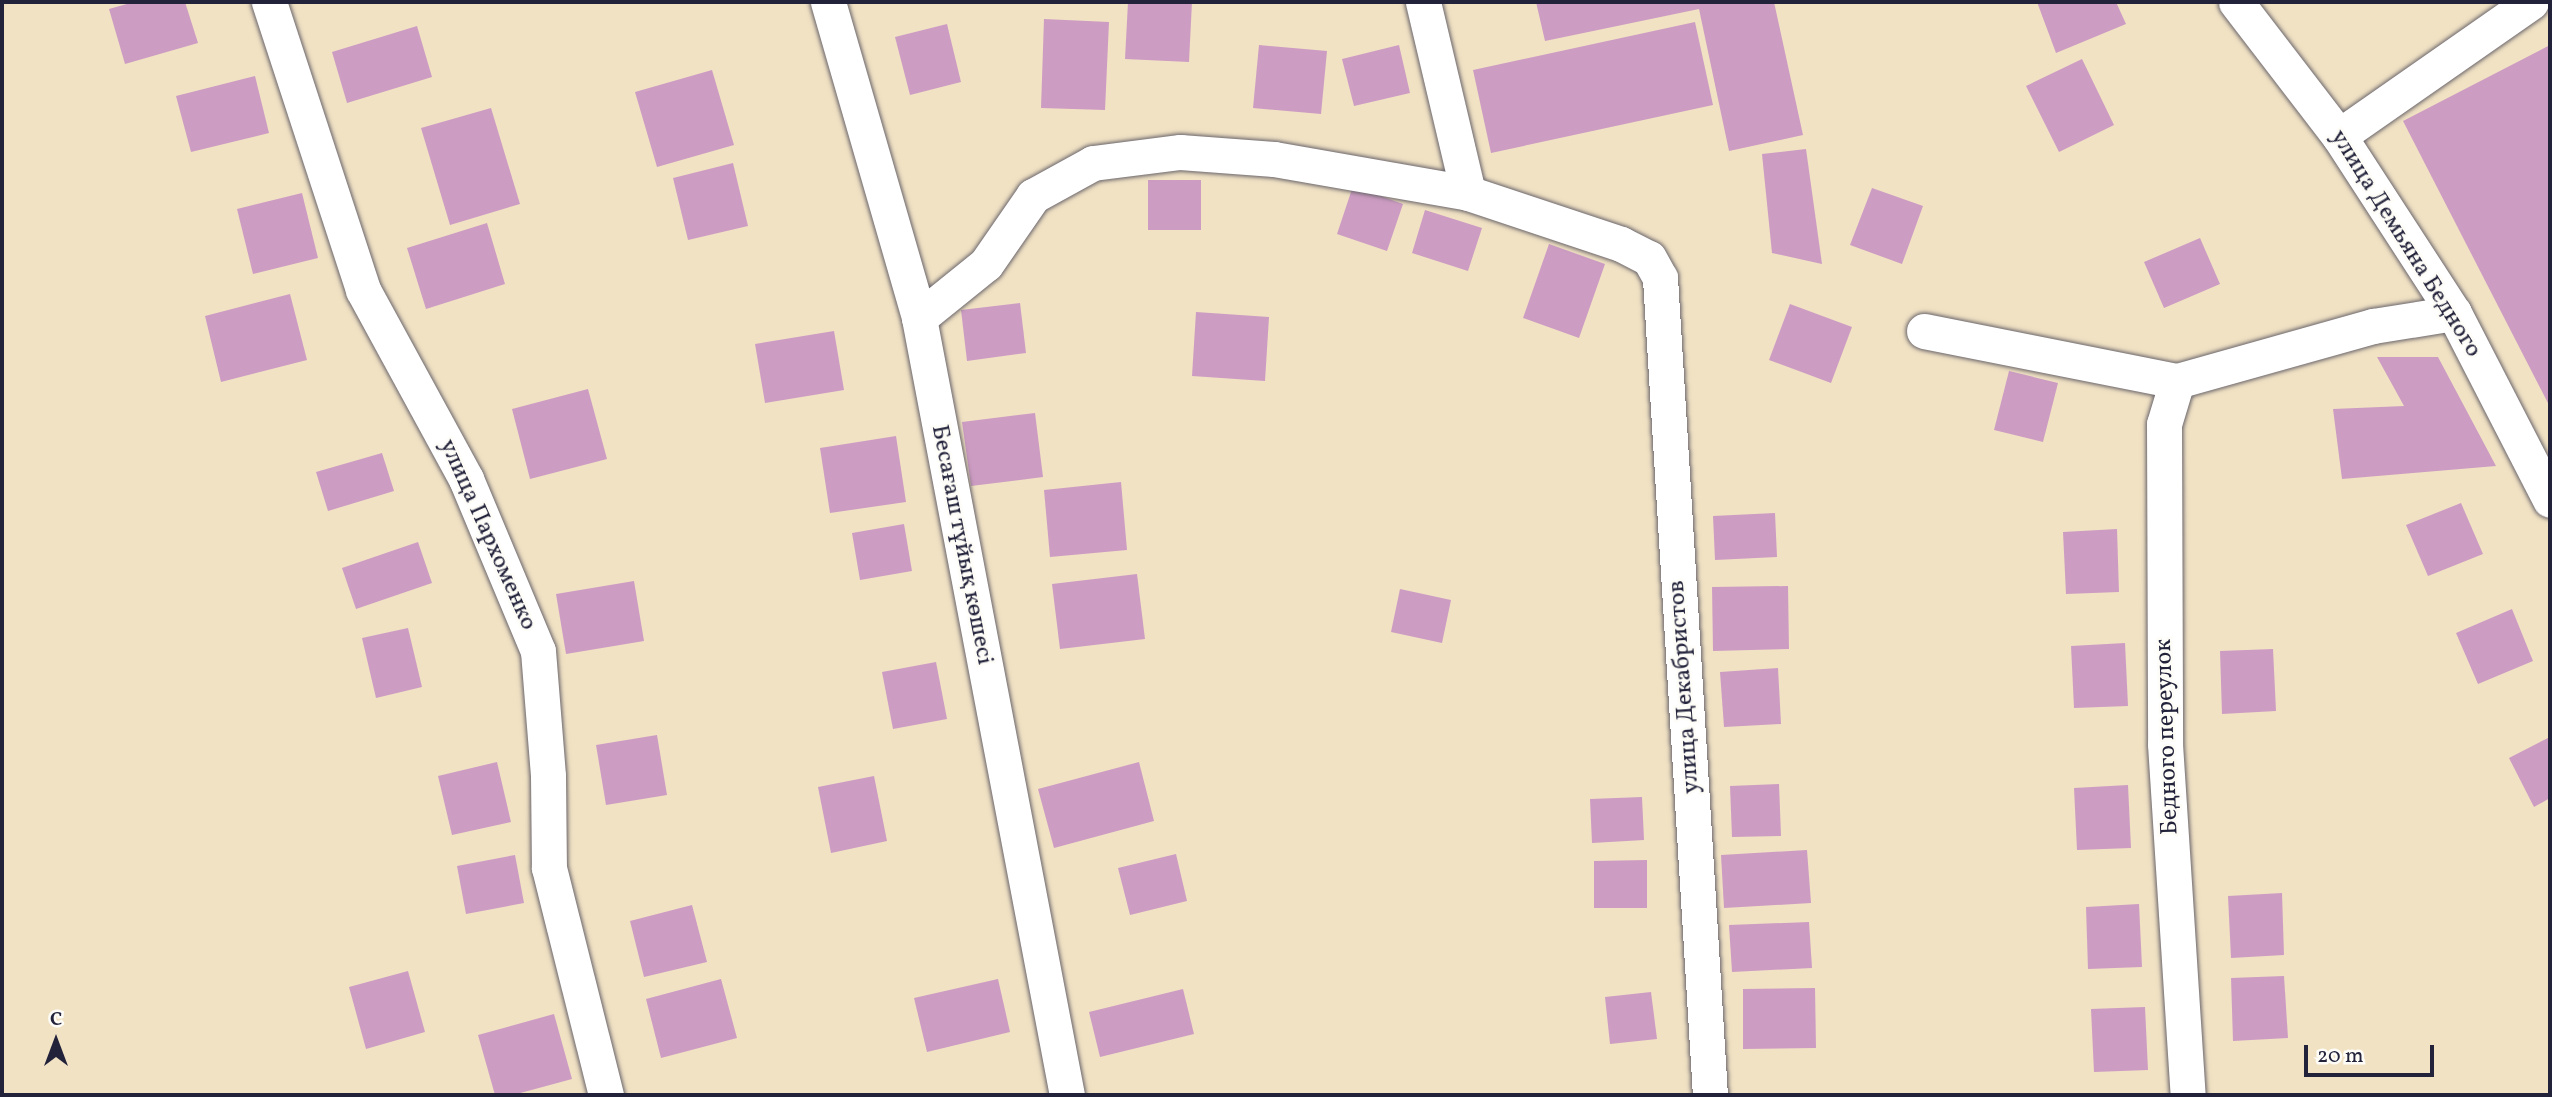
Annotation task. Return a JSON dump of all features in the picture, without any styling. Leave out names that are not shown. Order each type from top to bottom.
[{"type":"street","name":"улица Пархоменко","points":[[269,2],[363,290],[467,480],[538,651],[548,776],[549,868],[607,1095]]},
{"type":"street","name":"Бесағаш тұйық көшесі","points":[[828,2],[919,318],[1067,1095]]},
{"type":"street","points":[[919,318],[986,264],[1033,196],[1093,163],[1180,152],[1275,159],[1468,193],[1423,2]]},
{"type":"street","name":"улица Демьяна Бедного","points":[[2236,2],[2339,136],[2454,313],[2550,500]]},
{"type":"street","points":[[2339,136],[2531,2]]},
{"type":"street","name":"улица Декабристов","points":[[1468,193],[1621,244],[1649,258],[1660,278],[1710,1095]]},
{"type":"street","points":[[1924,331],[2176,380],[2373,326],[2454,313]]},
{"type":"street","name":"Бедного переулок","points":[[2176,380],[2164,424],[2165,744],[2188,1095]]},
{"type":"building","points":[[134,2],[185,2],[198,43],[125,64],[109,9]]},
{"type":"building","points":[[1128,2],[1192,2],[1189,62],[1125,59]]},
{"type":"building","points":[[1536,2],[1774,2],[1803,135],[1729,151],[1699,9],[1545,41]]},
{"type":"building","points":[[2037,2],[2116,2],[2126,24],[2056,53]]},
{"type":"building","points":[[1044,19],[1109,22],[1105,110],[1041,108]]},
{"type":"building","points":[[1695,22],[1713,105],[1491,153],[1473,70]]},
{"type":"building","points":[[947,24],[961,82],[910,95],[895,37]]},
{"type":"building","points":[[417,26],[432,77],[347,103],[332,52]]},
{"type":"building","points":[[1259,45],[1327,51],[1321,114],[1253,108]]},
{"type":"building","points":[[1399,45],[1410,93],[1354,106],[1342,59]]},
{"type":"building","points":[[2550,45],[2550,407],[2403,121]]},
{"type":"building","points":[[2082,59],[2114,125],[2059,152],[2026,86]]},
{"type":"building","points":[[712,70],[734,145],[657,167],[635,92]]},
{"type":"building","points":[[255,76],[269,133],[191,152],[176,96]]},
{"type":"building","points":[[491,108],[520,204],[450,225],[421,128]]},
{"type":"building","points":[[1806,149],[1822,264],[1772,253],[1762,154]]},
{"type":"building","points":[[733,163],[748,226],[688,240],[673,178]]},
{"type":"building","points":[[1148,180],[1201,180],[1201,230],[1148,230]]},
{"type":"building","points":[[1353,186],[1403,204],[1387,251],[1337,234]]},
{"type":"building","points":[[1872,188],[1923,206],[1902,264],[1850,245]]},
{"type":"building","points":[[302,193],[318,258],[253,274],[237,209]]},
{"type":"building","points":[[1425,210],[1482,228],[1468,271],[1412,253]]},
{"type":"building","points":[[487,223],[505,284],[426,309],[407,248]]},
{"type":"building","points":[[2200,238],[2220,284],[2164,308],[2144,262]]},
{"type":"building","points":[[1549,244],[1605,264],[1579,338],[1523,318]]},
{"type":"building","points":[[290,294],[307,360],[221,382],[205,316]]},
{"type":"building","points":[[1020,303],[1026,353],[967,361],[961,310]]},
{"type":"building","points":[[1790,304],[1852,327],[1831,383],[1769,360]]},
{"type":"building","points":[[1196,312],[1269,317],[1265,381],[1192,376]]},
{"type":"building","points":[[834,331],[844,390],[765,403],[755,344]]},
{"type":"building","points":[[2377,357],[2438,357],[2496,466],[2342,479],[2333,409],[2404,406]]},
{"type":"building","points":[[2009,371],[2058,383],[2043,442],[1994,430]]},
{"type":"building","points":[[588,389],[607,459],[530,479],[512,409]]},
{"type":"building","points":[[1035,413],[1043,477],[971,486],[962,422]]},
{"type":"building","points":[[896,436],[906,502],[830,513],[820,448]]},
{"type":"building","points":[[382,453],[394,491],[328,511],[316,472]]},
{"type":"building","points":[[1121,482],[1127,550],[1050,557],[1044,490]]},
{"type":"building","points":[[2461,503],[2483,554],[2428,576],[2406,525]]},
{"type":"building","points":[[1775,513],[1777,557],[1715,560],[1713,516]]},
{"type":"building","points":[[904,524],[912,571],[860,580],[852,533]]},
{"type":"building","points":[[2117,529],[2119,592],[2066,594],[2063,532]]},
{"type":"building","points":[[418,542],[432,583],[356,609],[342,568]]},
{"type":"building","points":[[1137,574],[1145,639],[1060,649],[1052,584]]},
{"type":"building","points":[[634,581],[644,641],[566,654],[556,594]]},
{"type":"building","points":[[1788,586],[1789,649],[1713,651],[1712,587]]},
{"type":"building","points":[[1400,589],[1451,600],[1442,643],[1391,632]]},
{"type":"building","points":[[2512,609],[2533,661],[2478,684],[2456,633]]},
{"type":"building","points":[[408,628],[422,687],[376,698],[362,638]]},
{"type":"building","points":[[2125,643],[2128,706],[2074,708],[2071,646]]},
{"type":"building","points":[[2273,649],[2276,711],[2222,714],[2220,651]]},
{"type":"building","points":[[936,662],[947,719],[893,729],[882,672]]},
{"type":"building","points":[[1778,668],[1781,724],[1724,727],[1720,672]]},
{"type":"building","points":[[657,735],[667,795],[606,805],[596,745]]},
{"type":"building","points":[[2550,737],[2550,798],[2534,807],[2509,758]]},
{"type":"building","points":[[497,762],[511,822],[452,835],[438,776]]},
{"type":"building","points":[[1139,762],[1154,821],[1054,848],[1038,789]]},
{"type":"building","points":[[874,776],[887,841],[831,853],[818,787]]},
{"type":"building","points":[[1779,784],[1781,836],[1732,837],[1730,786]]},
{"type":"building","points":[[2128,785],[2131,848],[2077,850],[2074,788]]},
{"type":"building","points":[[1642,797],[1644,840],[1592,843],[1590,799]]},
{"type":"building","points":[[1807,850],[1811,903],[1724,908],[1721,855]]},
{"type":"building","points":[[1176,854],[1187,901],[1130,915],[1118,868]]},
{"type":"building","points":[[515,855],[524,903],[466,914],[457,866]]},
{"type":"building","points":[[1647,860],[1647,908],[1594,908],[1594,861]]},
{"type":"building","points":[[2282,893],[2284,955],[2231,958],[2228,896]]},
{"type":"building","points":[[2139,904],[2142,967],[2088,969],[2086,907]]},
{"type":"building","points":[[692,905],[707,962],[644,977],[630,921]]},
{"type":"building","points":[[1809,922],[1812,968],[1732,972],[1729,925]]},
{"type":"building","points":[[408,971],[425,1032],[366,1049],[349,987]]},
{"type":"building","points":[[2284,976],[2288,1038],[2233,1041],[2231,978]]},
{"type":"building","points":[[721,979],[737,1038],[661,1058],[646,999]]},
{"type":"building","points":[[998,979],[1010,1032],[927,1052],[914,998]]},
{"type":"building","points":[[1815,988],[1816,1048],[1743,1049],[1743,989]]},
{"type":"building","points":[[1183,989],[1194,1034],[1100,1057],[1089,1012]]},
{"type":"building","points":[[1651,992],[1657,1039],[1610,1044],[1605,997]]},
{"type":"building","points":[[2145,1007],[2148,1070],[2094,1072],[2091,1009]]},
{"type":"building","points":[[554,1014],[572,1079],[513,1095],[495,1095],[478,1035]]}]
